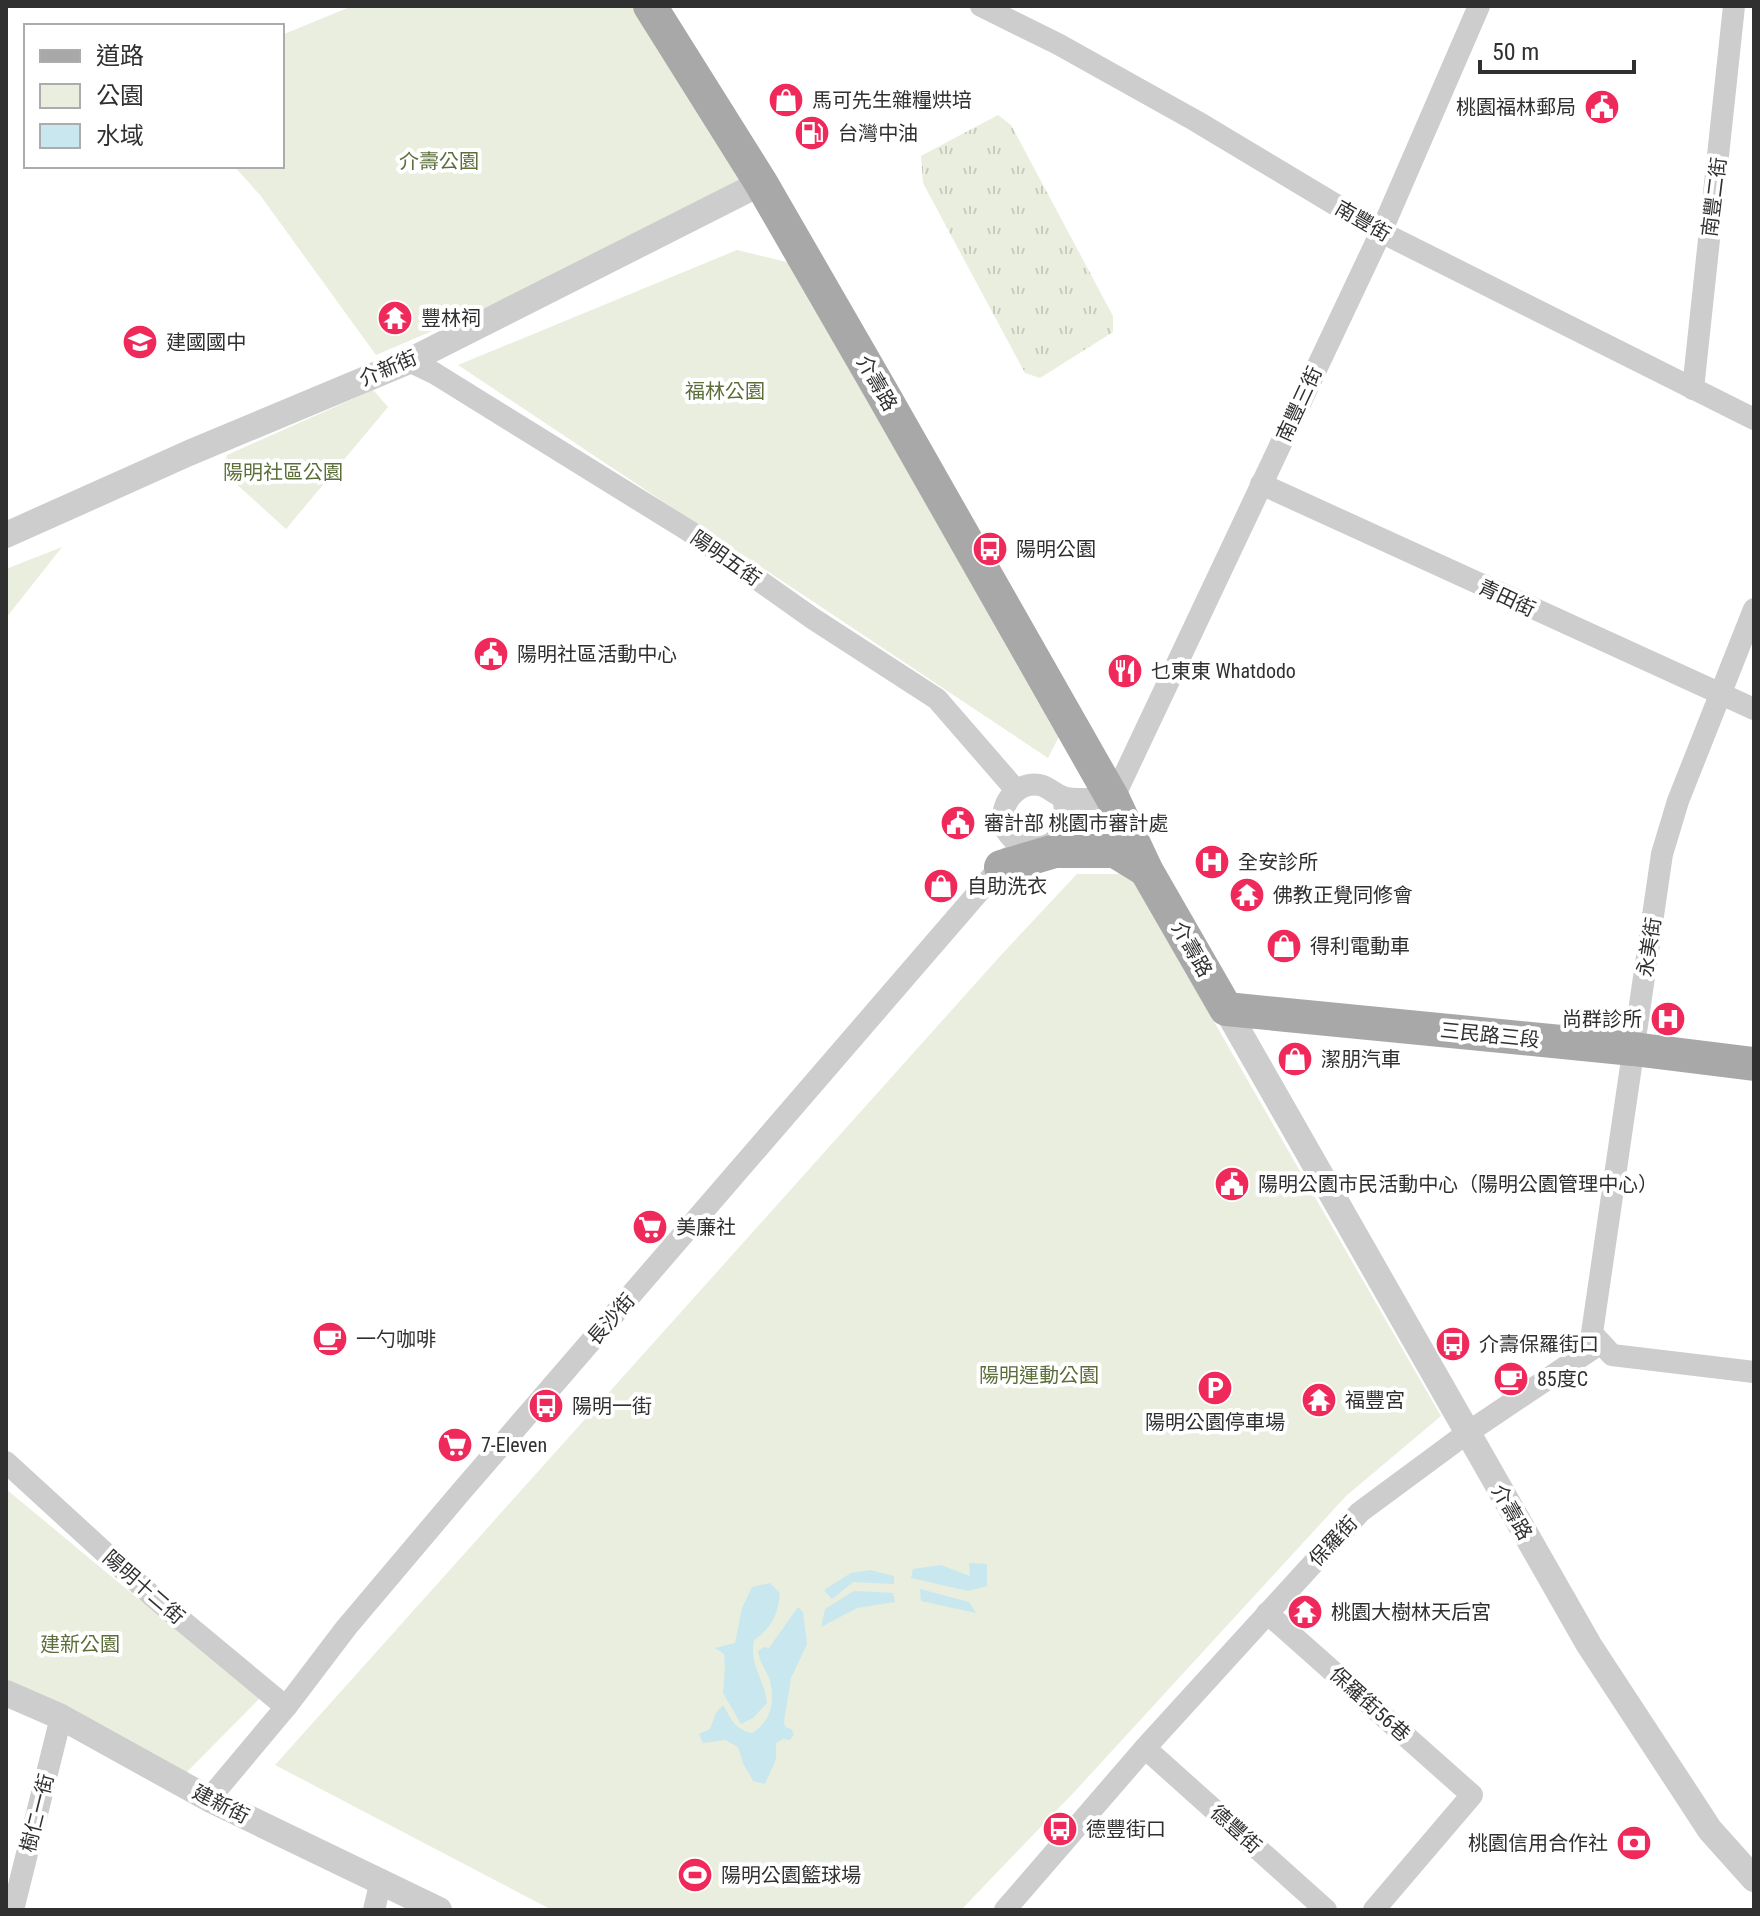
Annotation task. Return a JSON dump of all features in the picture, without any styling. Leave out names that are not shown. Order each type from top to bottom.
[{"type":"main road","name":"介壽路","points":[[650,6],[761,183],[1113,799],[1146,870],[1226,1009]]},
{"type":"main road","points":[[1010,856],[1055,851],[1115,851],[1146,870]]},
{"type":"main road","name":"三民路三段","points":[[1226,1009],[1754,1064]]},
{"type":"street","name":"南豐街","points":[[981,6],[1058,44],[1196,121],[1381,232],[1754,419]]},
{"type":"street","name":"南豐三街","points":[[1113,799],[1381,232],[1479,6]]},
{"type":"street","name":"南豐二街","points":[[1693,389],[1734,6]]},
{"type":"street","name":"介新街","points":[[6,535],[189,453],[409,361],[761,183]]},
{"type":"street","name":"陽明五街","points":[[409,361],[434,373],[689,531],[812,618],[937,699],[1016,790]]},
{"type":"street","name":"青田街","points":[[1261,484],[1754,709]]},
{"type":"street","name":"永美街","points":[[1601,1343],[1592,1333],[1662,854],[1678,801],[1754,609]]},
{"type":"street","points":[[1063,798],[1067,812],[1059,838],[1047,846],[1010,856],[1010,837],[1004,826],[1003,812],[1007,800],[1016,790],[1028,785],[1041,785],[1063,798],[1113,799]]},
{"type":"street","name":"長沙街","points":[[209,1799],[286,1707],[346,1628],[460,1493],[1010,856]]},
{"type":"street","name":"介壽路","points":[[1226,1009],[1589,1645],[1710,1830],[1754,1879]]},
{"type":"street","points":[[1601,1343],[1612,1355],[1754,1372]]},
{"type":"street","name":"保羅街","points":[[1005,1910],[1145,1748],[1360,1512],[1467,1433],[1601,1343]]},
{"type":"street","name":"陽明十二街","points":[[6,1462],[151,1595],[286,1707]]},
{"type":"street","name":"保羅街56巷","points":[[1267,1613],[1472,1795],[1374,1910]]},
{"type":"street","name":"建新街","points":[[6,1693],[61,1717],[209,1799],[439,1910]]},
{"type":"street","name":"樹仁一街","points":[[13,1910],[61,1717]]},
{"type":"street","name":"德豐街","points":[[1145,1748],[1326,1910]]},
{"type":"street","points":[[374,1910],[381,1880]]},
{"type":"green space","name":"介壽公園","points":[[352,6],[640,6],[756,192],[376,355],[260,195],[236,168],[284,168],[284,34]]},
{"type":"green space","points":[[998,115],[1011,125],[1113,316],[1113,332],[1040,378],[1025,373],[923,183],[921,156]]},
{"type":"green space","name":"福林公園","points":[[737,250],[795,264],[1066,723],[1048,758],[458,365]]},
{"type":"green space","name":"陽明社區公園","points":[[373,390],[388,407],[286,529],[223,472],[227,455]]},
{"type":"green space","points":[[62,547],[6,618],[6,569]]},
{"type":"green space","name":"陽明運動公園","points":[[1077,874],[1129,874],[1441,1416],[1346,1496],[1077,1789],[961,1910],[552,1910],[275,1765],[1002,954]]},
{"type":"green space","name":"建新公園","points":[[6,1489],[259,1699],[184,1775],[6,1688]]},
{"type":"water","points":[[969,1563],[987,1564],[987,1586],[968,1591],[911,1578],[913,1569],[941,1565],[970,1576]]},
{"type":"water","points":[[870,1570],[894,1576],[894,1584],[853,1582],[832,1599],[824,1590],[851,1573]]},
{"type":"water","points":[[770,1583],[780,1593],[778,1608],[770,1625],[754,1640],[753,1649],[767,1703],[753,1718],[741,1724],[723,1693],[724,1654],[715,1648],[735,1643],[742,1608],[752,1587]]},
{"type":"water","points":[[920,1589],[969,1602],[976,1613],[921,1601]]},
{"type":"water","points":[[854,1591],[893,1593],[895,1602],[857,1608],[821,1627],[825,1609]]},
{"type":"water","points":[[798,1607],[803,1612],[807,1644],[791,1678],[784,1721],[785,1727],[794,1734],[790,1740],[783,1739],[776,1743],[776,1759],[765,1784],[753,1781],[738,1747],[725,1740],[703,1743],[699,1734],[710,1729],[723,1705],[741,1729],[752,1733],[764,1723],[772,1704],[771,1689],[758,1651],[769,1648]]},
{"type":"place","name":"馬可先生雜糧烘培","points":[[786,100]]},
{"type":"place","name":"桃園福林郵局","points":[[1602,107]]},
{"type":"place","name":"台灣中油","points":[[812,133]]},
{"type":"place","name":"豐林祠","points":[[395,318]]},
{"type":"place","name":"建國國中","points":[[140,342]]},
{"type":"place","name":"陽明公園","points":[[990,549]]},
{"type":"place","name":"陽明社區活動中心","points":[[491,654]]},
{"type":"place","name":"乜東東 Whatdodo","points":[[1125,671]]},
{"type":"place","name":"審計部 桃園市審計處","points":[[958,823]]},
{"type":"place","name":"全安診所","points":[[1212,862]]},
{"type":"place","name":"自助洗衣","points":[[941,886]]},
{"type":"place","name":"佛教正覺同修會","points":[[1247,895]]},
{"type":"place","name":"得利電動車","points":[[1284,946]]},
{"type":"place","name":"尚群診所","points":[[1668,1019]]},
{"type":"place","name":"潔朋汽車","points":[[1295,1059]]},
{"type":"place","name":"陽明公園市民活動中心（陽明公園管理中心）","points":[[1232,1184]]},
{"type":"place","name":"美廉社","points":[[650,1227]]},
{"type":"place","name":"一勺咖啡","points":[[330,1339]]},
{"type":"place","name":"介壽保羅街口","points":[[1453,1344]]},
{"type":"place","name":"85度C","points":[[1511,1379]]},
{"type":"place","name":"陽明公園停車場","points":[[1215,1388]]},
{"type":"place","name":"福豐宮","points":[[1319,1400]]},
{"type":"place","name":"陽明一街","points":[[546,1406]]},
{"type":"place","name":"7-Eleven","points":[[455,1445]]},
{"type":"place","name":"桃園大樹林天后宮","points":[[1305,1612]]},
{"type":"place","name":"德豐街口","points":[[1060,1829]]},
{"type":"place","name":"桃園信用合作社","points":[[1634,1843]]},
{"type":"place","name":"陽明公園籃球場","points":[[695,1875]]}]
